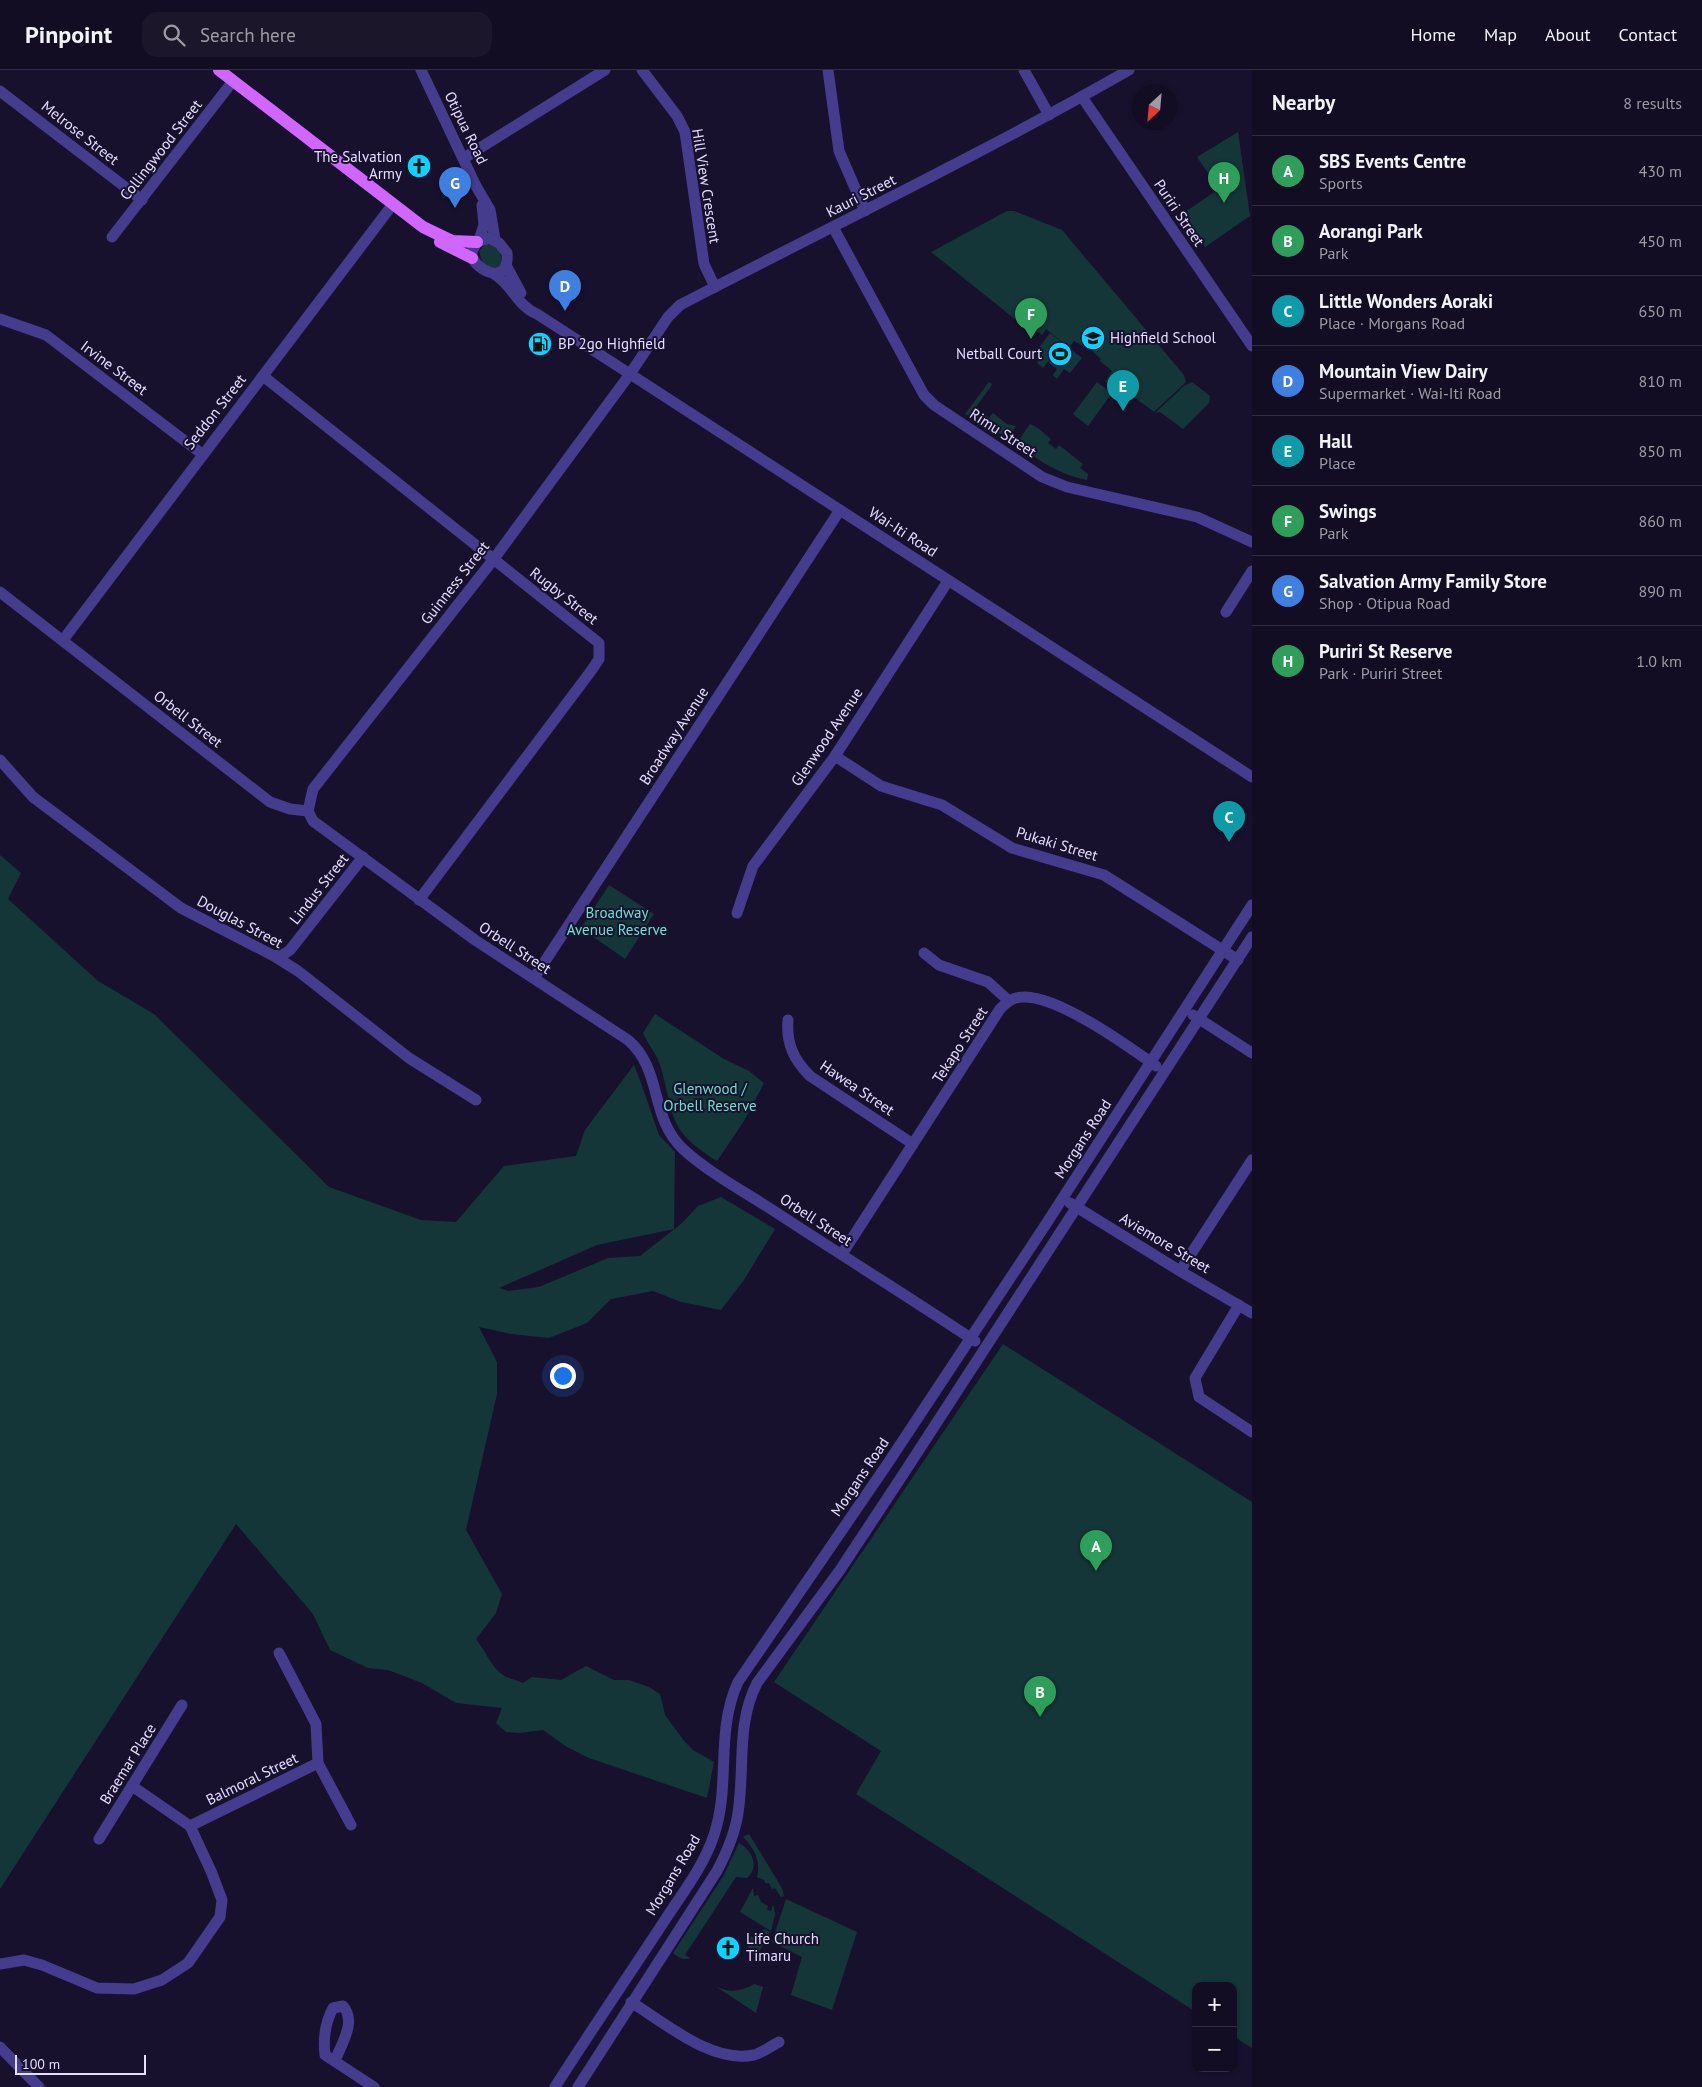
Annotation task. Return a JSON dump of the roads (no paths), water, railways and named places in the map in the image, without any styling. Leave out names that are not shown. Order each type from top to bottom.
[{"type":"main road","points":[[219,70],[423,227],[452,241],[478,241]]},
{"type":"main road","points":[[423,227],[427,234],[438,241],[472,258]]},
{"type":"street","name":"Otipua Road","points":[[421,70],[490,210],[494,239]]},
{"type":"street","points":[[464,158],[605,70]]},
{"type":"street","name":"Hill View Crescent","points":[[642,70],[677,116],[685,132],[704,264],[716,287]]},
{"type":"street","points":[[828,70],[839,151],[865,211]]},
{"type":"street","points":[[1024,70],[1048,115]]},
{"type":"street","name":"Kauri Street","points":[[630,374],[668,317],[680,305],[865,211],[1082,97],[1129,70]]},
{"type":"street","name":"Collingwood Street","points":[[112,237],[233,81]]},
{"type":"street","name":"Melrose Street","points":[[0,91],[142,200]]},
{"type":"street","name":"Puriri Street","points":[[1082,97],[1252,346]]},
{"type":"street","name":"Otipua Road","points":[[478,241],[484,225],[483,199]]},
{"type":"street","name":"Seddon Street","points":[[63,640],[393,204]]},
{"type":"street","name":"Rimu Street","points":[[833,227],[924,395],[934,405],[1042,477],[1067,488],[1197,517],[1252,542]]},
{"type":"street","points":[[488,238],[494,239],[504,248],[507,253],[506,265],[503,270],[494,274],[484,271],[472,258],[472,251],[478,241],[488,238]]},
{"type":"street","name":"Wai-Iti Road","points":[[506,265],[514,282],[537,314]]},
{"type":"street","name":"Wai-Iti Road","points":[[494,274],[501,277],[528,311],[537,314],[1252,777]]},
{"type":"street","name":"Irvine Street","points":[[0,319],[46,335],[202,454]]},
{"type":"street","name":"Guinness Street","points":[[308,811],[313,789],[493,560],[630,374]]},
{"type":"street","name":"Rugby Street","points":[[263,376],[599,643],[599,659],[586,679],[419,900]]},
{"type":"street","name":"Broadway Avenue","points":[[534,978],[840,510]]},
{"type":"street","points":[[1226,612],[1252,571]]},
{"type":"street","name":"Glenwood Avenue","points":[[737,913],[753,866],[835,756],[948,581]]},
{"type":"street","name":"Orbell Street","points":[[0,592],[270,802],[290,809],[308,811],[313,821],[419,900],[475,940],[636,1047],[644,1056],[649,1069],[666,1126],[683,1149],[710,1169],[985,1348]]},
{"type":"street","name":"Pukaki Street","points":[[835,756],[881,786],[942,805],[1012,848],[1104,875],[1238,960]]},
{"type":"street","name":"Douglas Street","points":[[0,760],[33,798],[181,908],[274,956],[298,971],[409,1058],[476,1100]]},
{"type":"street","name":"Lindus Street","points":[[274,956],[284,954],[290,950],[363,857]]},
{"type":"street","name":"Morgans Road","points":[[555,2087],[690,1881],[714,1835],[721,1800],[724,1731],[732,1695],[738,1682],[888,1463],[1186,1010],[1252,905]]},
{"type":"street","name":"Morgans Road","points":[[578,2087],[631,2002],[702,1896],[730,1847],[738,1813],[743,1723],[752,1694],[764,1674],[840,1570],[904,1474],[1252,937]]},
{"type":"street","points":[[924,953],[939,965],[988,982],[1008,1001]]},
{"type":"street","name":"Tekapo Street","points":[[842,1254],[1000,1009],[1008,1001],[1028,997],[1057,1005],[1081,1017],[1164,1071]]},
{"type":"street","points":[[1186,1010],[1252,1052]]},
{"type":"street","name":"Hawea Street","points":[[788,1020],[790,1048],[798,1062],[810,1076],[830,1091],[914,1144]]},
{"type":"street","points":[[1180,1271],[1252,1160]]},
{"type":"street","name":"Aviemore Street","points":[[1063,1198],[1180,1271],[1252,1313]]},
{"type":"street","points":[[1238,1305],[1195,1378],[1198,1397],[1252,1432]]},
{"type":"street","points":[[888,1463],[904,1474]]},
{"type":"street","points":[[279,1653],[316,1724],[318,1763]]},
{"type":"street","name":"Braemar Place","points":[[99,1838],[182,1705]]},
{"type":"street","name":"Balmoral Street","points":[[190,1826],[318,1763],[351,1825]]},
{"type":"street","points":[[0,1964],[24,1960],[42,1964],[98,1988],[134,1989],[162,1980],[188,1963],[220,1917],[222,1900],[190,1826],[132,1786]]},
{"type":"street","points":[[631,2002],[704,2047],[727,2056],[755,2055],[778,2042]]},
{"type":"street","points":[[601,2015],[617,2025]]},
{"type":"street","points":[[0,2047],[39,2087]]},
{"type":"street","points":[[335,2061],[374,2087]]},
{"type":"place","name":"The Salvation Army","points":[[419,166]]},
{"type":"place","name":"Puriri St Reserve","points":[[1224,203]]},
{"type":"place","name":"Salvation Army Family Store","points":[[455,208]]},
{"type":"place","name":"Mountain View Dairy","points":[[565,311]]},
{"type":"place","name":"Highfield School","points":[[1093,338]]},
{"type":"place","name":"Swings","points":[[1031,339]]},
{"type":"place","name":"BP 2go Highfield","points":[[540,344]]},
{"type":"place","name":"Netball Court","points":[[1060,354]]},
{"type":"place","name":"Hall","points":[[1123,411]]},
{"type":"place","name":"Little Wonders Aoraki","points":[[1229,842]]},
{"type":"place","name":"SBS Events Centre","points":[[1096,1571]]},
{"type":"place","name":"Aorangi Park","points":[[1040,1717]]},
{"type":"place","name":"Life Church Timaru","points":[[728,1948]]},
{"type":"park label","name":"Broadway Avenue Reserve","points":[[617,922]]},
{"type":"park label","name":"Glenwood / Orbell Reserve","points":[[710,1098]]}]
